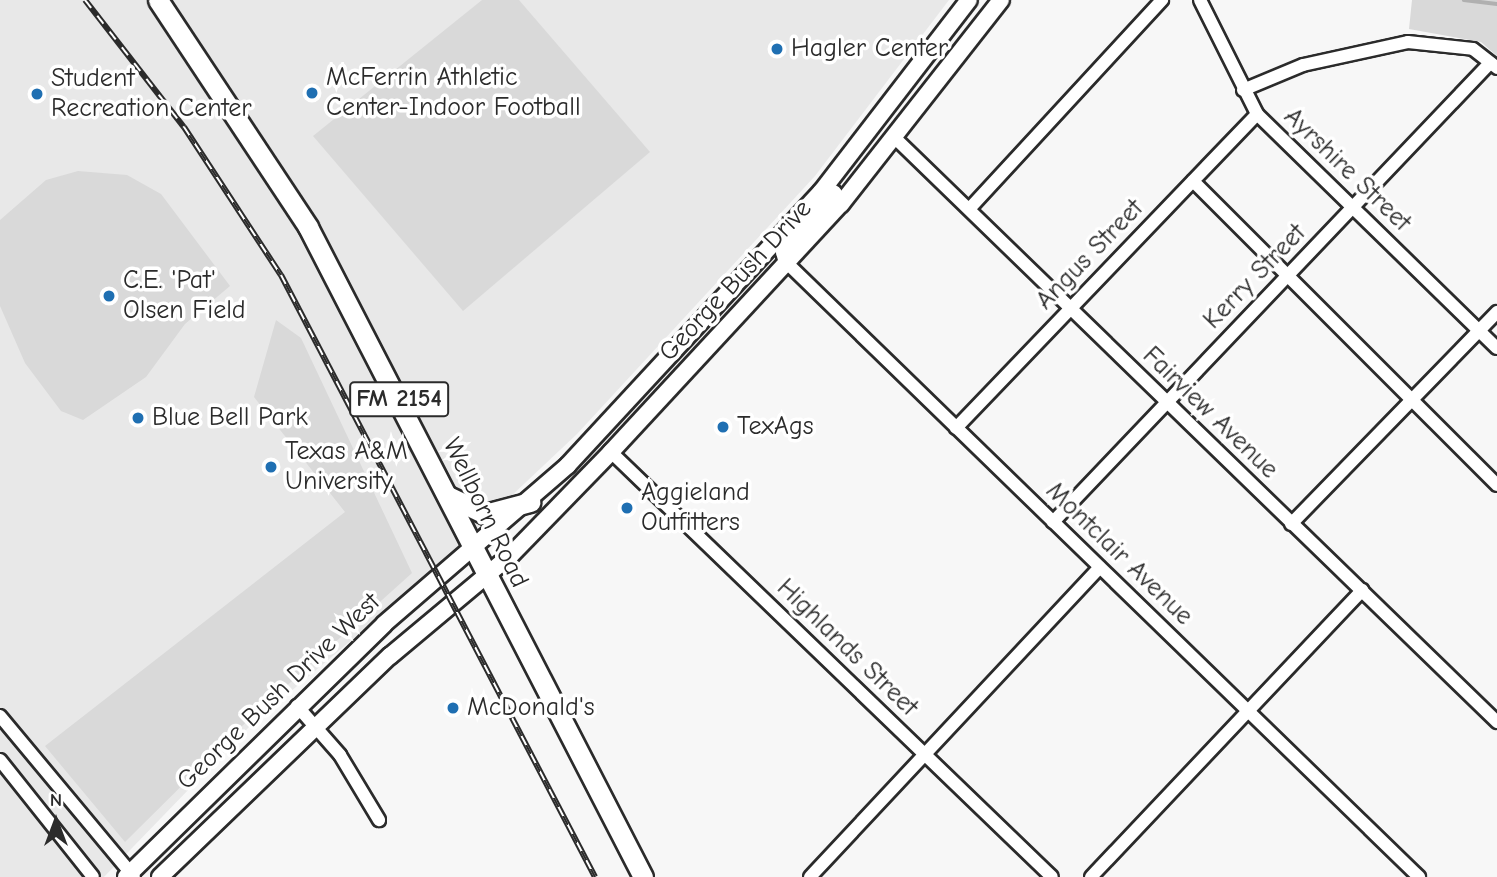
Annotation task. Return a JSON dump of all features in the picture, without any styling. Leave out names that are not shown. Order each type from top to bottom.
[{"type":"main road","name":"Wellborn Road","points":[[158,0],[308,228],[643,877]]},
{"type":"main road","name":"George Bush Drive","points":[[473,549],[530,502],[849,158],[969,0]]},
{"type":"main road","name":"George Bush Drive","points":[[486,575],[611,452],[788,264],[893,135],[993,2]]},
{"type":"main road","points":[[788,264],[786,249],[851,172],[849,158]]},
{"type":"main road","points":[[448,496],[485,514],[530,502]]},
{"type":"main road","name":"George Bush Drive West","points":[[130,875],[297,706],[473,549]]},
{"type":"main road","name":"George Bush Drive West","points":[[160,877],[315,727],[486,575]]},
{"type":"street","points":[[971,207],[1162,0]]},
{"type":"street","name":"Ayrshire Street","points":[[1200,0],[1257,114],[1497,348]]},
{"type":"street","points":[[1243,90],[1303,65],[1408,42],[1473,49],[1494,65]]},
{"type":"street","name":"Kerry Street","points":[[1054,522],[1353,207],[1494,65]]},
{"type":"street","name":"Angus Street","points":[[956,428],[1257,114]]},
{"type":"street","name":"Fairview Avenue","points":[[893,135],[971,207],[1166,404],[1497,722]]},
{"type":"street","points":[[1193,181],[1497,485]]},
{"type":"street","name":"Montclair Avenue","points":[[788,264],[1419,877]]},
{"type":"street","points":[[1291,524],[1497,312]]},
{"type":"street","name":"Highlands Street","points":[[611,452],[1052,877]]},
{"type":"street","points":[[810,877],[1100,567]]},
{"type":"street","points":[[1091,877],[1362,590]]},
{"type":"street","points":[[297,706],[315,727],[379,820]]},
{"type":"street","points":[[0,716],[130,875]]},
{"type":"street","points":[[0,760],[93,877]]},
{"type":"shaded area","name":"Texas A&M University","points":[[0,0],[949,0],[815,176],[577,434],[419,583],[250,726],[104,877],[0,877]]},
{"type":"shaded area","points":[[482,0],[519,0],[650,152],[463,311],[313,136]]},
{"type":"shaded area","points":[[1412,0],[1497,0],[1497,56],[1481,42],[1409,29]]},
{"type":"shaded area","name":"C.E. 'Pat' Olsen Field","points":[[78,171],[127,175],[161,194],[230,286],[185,324],[146,377],[83,420],[61,411],[25,363],[0,306],[0,220],[46,180]]},
{"type":"shaded area","points":[[276,320],[301,338],[412,573],[242,726],[125,842],[45,746],[345,512],[254,397]]},
{"type":"waterway","points":[[1464,0],[1497,4]]},
{"type":"railway","points":[[85,0],[184,127],[281,275],[595,877]]},
{"type":"place","name":"Hagler Center","points":[[777,49]]},
{"type":"place","name":"McFerrin Athletic Center-Indoor Football","points":[[312,93]]},
{"type":"place","name":"Student Recreation Center","points":[[37,94]]},
{"type":"place","name":"C.E. 'Pat' Olsen Field","points":[[109,296]]},
{"type":"place","name":"Blue Bell Park","points":[[138,418]]},
{"type":"place","name":"TexAgs","points":[[723,427]]},
{"type":"place","name":"Texas A&M University","points":[[271,467]]},
{"type":"place","name":"Aggieland Outfitters","points":[[627,508]]},
{"type":"place","name":"McDonald's","points":[[453,708]]}]
